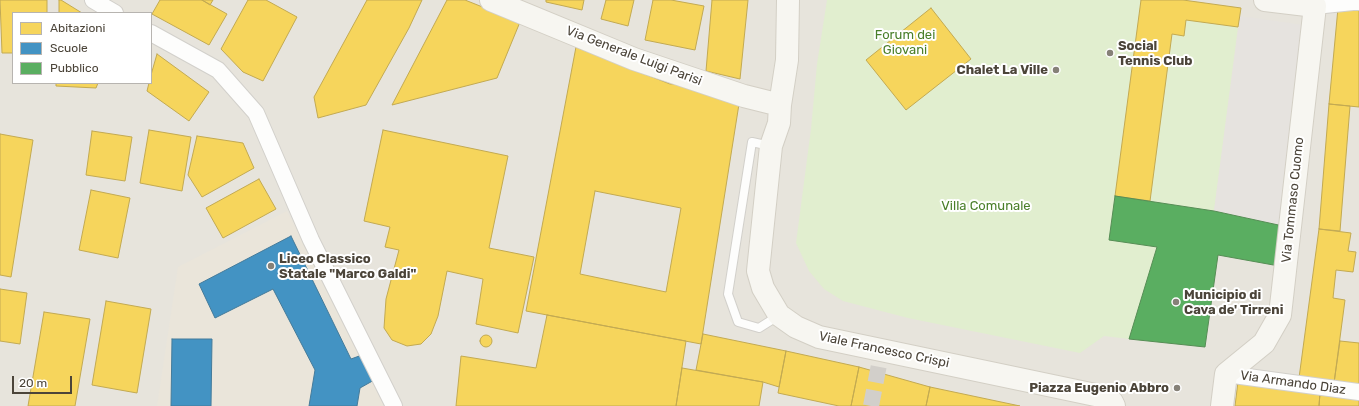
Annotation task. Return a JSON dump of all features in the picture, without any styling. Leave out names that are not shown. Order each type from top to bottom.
[{"type":"street","points":[[93,0],[114,12]]},
{"type":"street","name":"Via Generale Luigi Parisi","points":[[490,0],[634,59],[744,96],[780,114]]},
{"type":"street","points":[[1264,0],[1315,6],[1359,2]]},
{"type":"street","name":"Viale Francesco Crispi","points":[[790,3],[787,60],[780,114],[771,146],[758,271],[763,288],[779,315],[796,327],[819,337],[1105,397],[1112,402],[1120,401]]},
{"type":"street","name":"Via Tommaso Cuomo","points":[[1226,374],[1264,343],[1280,315],[1315,6]]},
{"type":"street","points":[[152,34],[218,70],[256,113],[311,240],[394,406]]},
{"type":"street","name":"Viale Francesco Crispi","points":[[780,114],[783,148],[773,269],[778,291],[791,307],[801,316],[815,322],[856,333],[1120,401]]},
{"type":"street","points":[[1222,406],[1226,374]]},
{"type":"street","name":"Via Armando Diaz","points":[[1226,374],[1359,392]]},
{"type":"lane","points":[[771,146],[752,142],[728,294],[738,322],[759,328],[779,315]]},
{"type":"shaded area","points":[[0,0],[1359,0],[1359,406],[0,406]]},
{"type":"shaded area","points":[[1240,16],[1304,25],[1282,192],[1283,226],[1214,211]]},
{"type":"shaded area","points":[[287,211],[384,401],[383,406],[157,406],[178,267]]},
{"type":"green space","name":"Villa Comunale","points":[[827,0],[1141,0],[1109,240],[1157,247],[1129,339],[1104,336],[1080,353],[908,318],[843,301],[824,289],[809,271],[796,243],[811,129],[817,64]]},
{"type":"green space","points":[[1186,20],[1238,27],[1214,211],[1150,201],[1172,34],[1184,36]]},
{"type":"building: Abitazioni","points":[[0,0],[47,0],[47,12],[12,12],[12,53],[2,53]]},
{"type":"building: Abitazioni","points":[[59,0],[61,0],[80,12],[59,12]]},
{"type":"building: Abitazioni","points":[[160,0],[202,0],[227,14],[209,45],[152,14]]},
{"type":"building: Abitazioni","points":[[202,0],[213,0],[210,5]]},
{"type":"building: Abitazioni","points":[[248,0],[266,0],[297,17],[263,81],[243,72],[221,49]]},
{"type":"building: Abitazioni","points":[[367,0],[422,0],[409,28],[366,105],[318,118],[314,97]]},
{"type":"building: Abitazioni","points":[[447,0],[465,0],[520,22],[497,78],[392,105]]},
{"type":"building: Abitazioni","points":[[546,0],[584,0],[582,10],[546,2]]},
{"type":"building: Abitazioni","points":[[606,0],[634,0],[628,26],[601,19]]},
{"type":"building: Abitazioni","points":[[653,0],[671,0],[704,6],[695,50],[645,40]]},
{"type":"building: Abitazioni","points":[[712,0],[748,0],[740,79],[706,71]]},
{"type":"building: Abitazioni","points":[[1141,0],[1183,0],[1241,8],[1238,27],[1186,20],[1184,36],[1172,34],[1150,201],[1115,196]]},
{"type":"building: Abitazioni","points":[[931,8],[971,59],[906,110],[866,60]]},
{"type":"building: Abitazioni","points":[[1338,8],[1359,10],[1359,107],[1329,104]]},
{"type":"building: Abitazioni","points":[[576,47],[670,84],[689,84],[739,104],[701,344],[526,311]],"holes":[[[595,191],[681,208],[666,292],[580,274]]]},
{"type":"building: Abitazioni","points":[[157,54],[209,92],[189,121],[147,91],[149,84],[152,84],[152,72]]},
{"type":"building: Abitazioni","points":[[56,84],[98,84],[96,88],[56,86]]},
{"type":"building: Abitazioni","points":[[1329,104],[1350,106],[1340,231],[1319,229]]},
{"type":"building: Abitazioni","points":[[149,130],[191,137],[182,191],[140,183]]},
{"type":"building: Abitazioni","points":[[383,130],[508,156],[489,248],[534,257],[518,333],[476,324],[483,279],[447,271],[438,316],[431,334],[421,344],[407,346],[392,340],[384,328],[386,299],[399,250],[385,247],[390,227],[364,221]]},
{"type":"building: Abitazioni","points":[[92,131],[132,137],[125,181],[86,175]]},
{"type":"building: Abitazioni","points":[[0,134],[33,140],[11,277],[0,275]]},
{"type":"building: Abitazioni","points":[[197,136],[243,143],[254,168],[202,197],[188,175]]},
{"type":"building: Abitazioni","points":[[259,179],[276,209],[223,238],[206,208]]},
{"type":"building: Abitazioni","points":[[91,190],[130,198],[118,258],[79,250]]},
{"type":"building: Abitazioni","points":[[1319,229],[1351,233],[1348,251],[1356,252],[1353,272],[1336,270],[1333,298],[1345,300],[1334,383],[1299,378]]},
{"type":"building: Abitazioni","points":[[0,289],[27,293],[20,344],[0,341]]},
{"type":"building: Abitazioni","points":[[106,301],[151,309],[137,393],[92,385]]},
{"type":"building: Abitazioni","points":[[44,312],[90,319],[75,406],[28,406]]},
{"type":"building: Abitazioni","points":[[547,315],[686,341],[676,406],[456,406],[461,356],[536,368]]},
{"type":"building: Abitazioni","points":[[703,334],[786,351],[779,387],[763,382],[696,370]]},
{"type":"building: Abitazioni","points":[[488,335],[491,336],[491,346],[484,347],[481,346],[480,339],[481,336]]},
{"type":"building: Abitazioni","points":[[1340,341],[1359,343],[1359,386],[1334,383]]},
{"type":"building: Abitazioni","points":[[786,351],[859,367],[851,406],[839,406],[778,393]]},
{"type":"building: Abitazioni","points":[[859,367],[930,387],[926,406],[851,406]]},
{"type":"building: Abitazioni","points":[[682,368],[763,382],[759,406],[676,406]]},
{"type":"building: Abitazioni","points":[[1238,382],[1320,393],[1319,406],[1235,406]]},
{"type":"building: Abitazioni","points":[[930,387],[1020,406],[926,406]]},
{"type":"building: Abitazioni","points":[[1320,393],[1359,397],[1359,406],[1319,406]]},
{"type":"building: Scuole","points":[[291,236],[351,359],[362,355],[376,379],[360,388],[357,406],[309,406],[315,370],[273,289],[215,318],[199,284]]},
{"type":"building: Scuole","points":[[172,339],[212,339],[211,406],[171,406]]},
{"type":"building: Pubblico","name":"Municipio di Cava de' Tirreni","points":[[1115,196],[1214,211],[1283,226],[1279,266],[1218,255],[1205,347],[1129,339],[1157,247],[1109,240]]},
{"type":"tunnel","points":[[871,406],[884,339]]},
{"type":"place","name":"Social Tennis Club","points":[[1110,53]]},
{"type":"place","name":"Chalet La Ville","points":[[1056,70]]},
{"type":"place","name":"Liceo Classico Statale \"Marco Galdi\"","points":[[271,266]]},
{"type":"place","name":"Municipio di Cava de' Tirreni","points":[[1176,302]]},
{"type":"place","name":"Piazza Eugenio Abbro","points":[[1177,388]]},
{"type":"park label","name":"Forum dei Giovani","points":[[905,42]]}]
